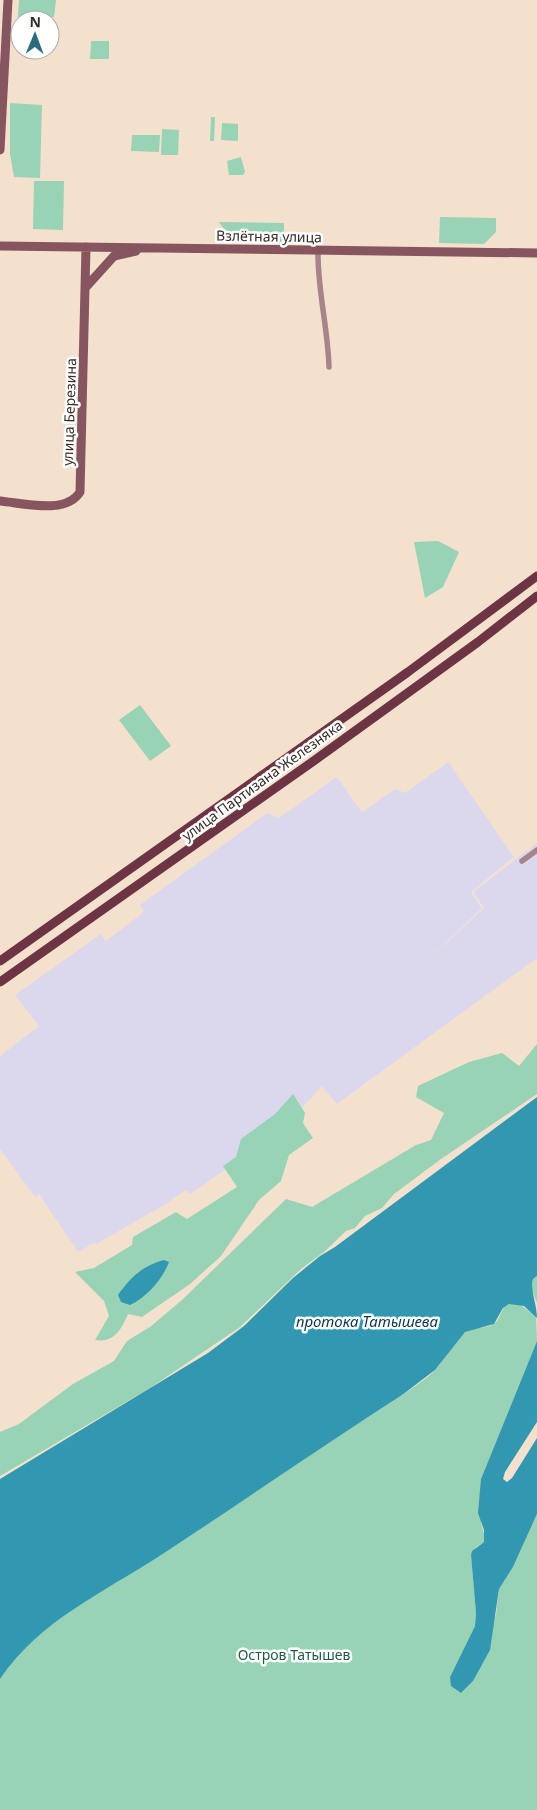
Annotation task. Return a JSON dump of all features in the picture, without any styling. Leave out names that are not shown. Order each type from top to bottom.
[{"type":"main road","name":"улица Партизана Железняка","points":[[0,961],[449,642],[537,576]]},
{"type":"main road","name":"улица Партизана Железняка","points":[[0,982],[461,654],[537,596]]},
{"type":"main road","points":[[485,616],[486,623],[496,628]]},
{"type":"main road","points":[[449,642],[458,644],[461,654]]},
{"type":"main road","points":[[113,880],[123,894]]},
{"type":"street","points":[[0,150],[8,0]]},
{"type":"street","name":"Взлётная улица","points":[[0,246],[537,253]]},
{"type":"street","name":"улица Березина","points":[[0,502],[25,505],[61,505],[76,498],[80,492],[86,247]]},
{"type":"street","points":[[86,286],[114,256],[154,247]]},
{"type":"street","points":[[318,250],[318,268],[327,326],[329,367]]},
{"type":"street","points":[[522,861],[537,850]]},
{"type":"shaded area","points":[[448,762],[514,857],[471,892],[482,908],[417,970],[484,908],[473,892],[537,843],[537,958],[337,1104],[322,1086],[302,1108],[298,1119],[190,1194],[186,1190],[164,1205],[96,1244],[94,1243],[78,1252],[39,1194],[35,1197],[0,1149],[0,1056],[39,1026],[15,995],[101,934],[106,941],[144,912],[140,905],[267,813],[279,818],[337,777],[362,812],[395,789],[405,793]]},
{"type":"green space","points":[[19,0],[56,0],[55,10],[18,10]]},
{"type":"green space","points":[[91,41],[109,41],[109,59],[90,59]]},
{"type":"green space","points":[[10,103],[42,105],[40,178],[14,177],[10,154]]},
{"type":"green space","points":[[211,117],[215,117],[214,141],[210,141]]},
{"type":"green space","points":[[222,123],[238,124],[238,141],[221,140]]},
{"type":"green space","points":[[162,129],[179,130],[178,155],[161,155]]},
{"type":"green space","points":[[132,135],[160,135],[159,152],[131,151]]},
{"type":"green space","points":[[241,157],[245,172],[243,175],[229,175],[227,161]]},
{"type":"green space","points":[[34,181],[64,181],[63,230],[33,229]]},
{"type":"green space","points":[[440,217],[496,218],[496,232],[484,244],[439,243]]},
{"type":"green space","points":[[219,222],[284,223],[284,243],[233,242]]},
{"type":"green space","points":[[438,541],[459,552],[443,587],[425,598],[414,542]]},
{"type":"green space","points":[[140,705],[171,746],[150,761],[119,720]]},
{"type":"green space","points":[[537,1044],[537,1094],[441,1159],[394,1194],[382,1208],[365,1216],[355,1228],[346,1231],[324,1252],[301,1269],[240,1327],[150,1388],[0,1476],[0,1432],[19,1424],[73,1384],[114,1361],[127,1341],[150,1327],[182,1300],[286,1199],[312,1207],[416,1145],[431,1140],[444,1113],[416,1097],[418,1086],[469,1062],[502,1053],[519,1066]]},
{"type":"green space","points":[[293,1094],[305,1113],[303,1123],[313,1138],[289,1155],[281,1181],[259,1200],[221,1256],[190,1284],[142,1317],[128,1314],[123,1325],[112,1337],[95,1340],[109,1316],[104,1301],[75,1272],[94,1268],[132,1245],[133,1237],[176,1212],[187,1219],[237,1187],[223,1166],[236,1157],[241,1139],[275,1114]]},
{"type":"green space","points":[[537,1276],[537,1303],[532,1290],[533,1279]]},
{"type":"green space","name":"Остров Татышев","points":[[518,1303],[536,1316],[537,1341],[481,1479],[481,1523],[485,1537],[484,1542],[476,1547],[471,1555],[476,1613],[475,1626],[450,1677],[461,1693],[473,1681],[496,1615],[499,1589],[513,1567],[537,1514],[537,1810],[0,1810],[0,1679],[12,1661],[33,1639],[79,1603],[115,1583],[415,1386],[440,1365],[460,1336],[469,1330],[494,1324],[506,1306]]},
{"type":"water","name":"протока Татышева","points":[[537,1097],[537,1276],[533,1279],[532,1284],[537,1318],[524,1306],[509,1304],[503,1308],[494,1324],[465,1332],[435,1370],[402,1395],[161,1555],[74,1609],[34,1640],[16,1658],[0,1679],[0,1479],[208,1353],[244,1326],[293,1278],[320,1256],[335,1247]]},
{"type":"water","points":[[164,1260],[169,1262],[166,1269],[148,1293],[130,1305],[121,1302],[118,1295],[132,1278],[149,1265]]},
{"type":"water","points":[[537,1341],[537,1422],[505,1472],[503,1479],[507,1482],[512,1478],[537,1438],[537,1514],[513,1567],[499,1589],[490,1650],[473,1681],[461,1693],[451,1686],[450,1677],[475,1626],[476,1613],[471,1555],[472,1551],[484,1542],[484,1530],[478,1513],[481,1479]]}]
